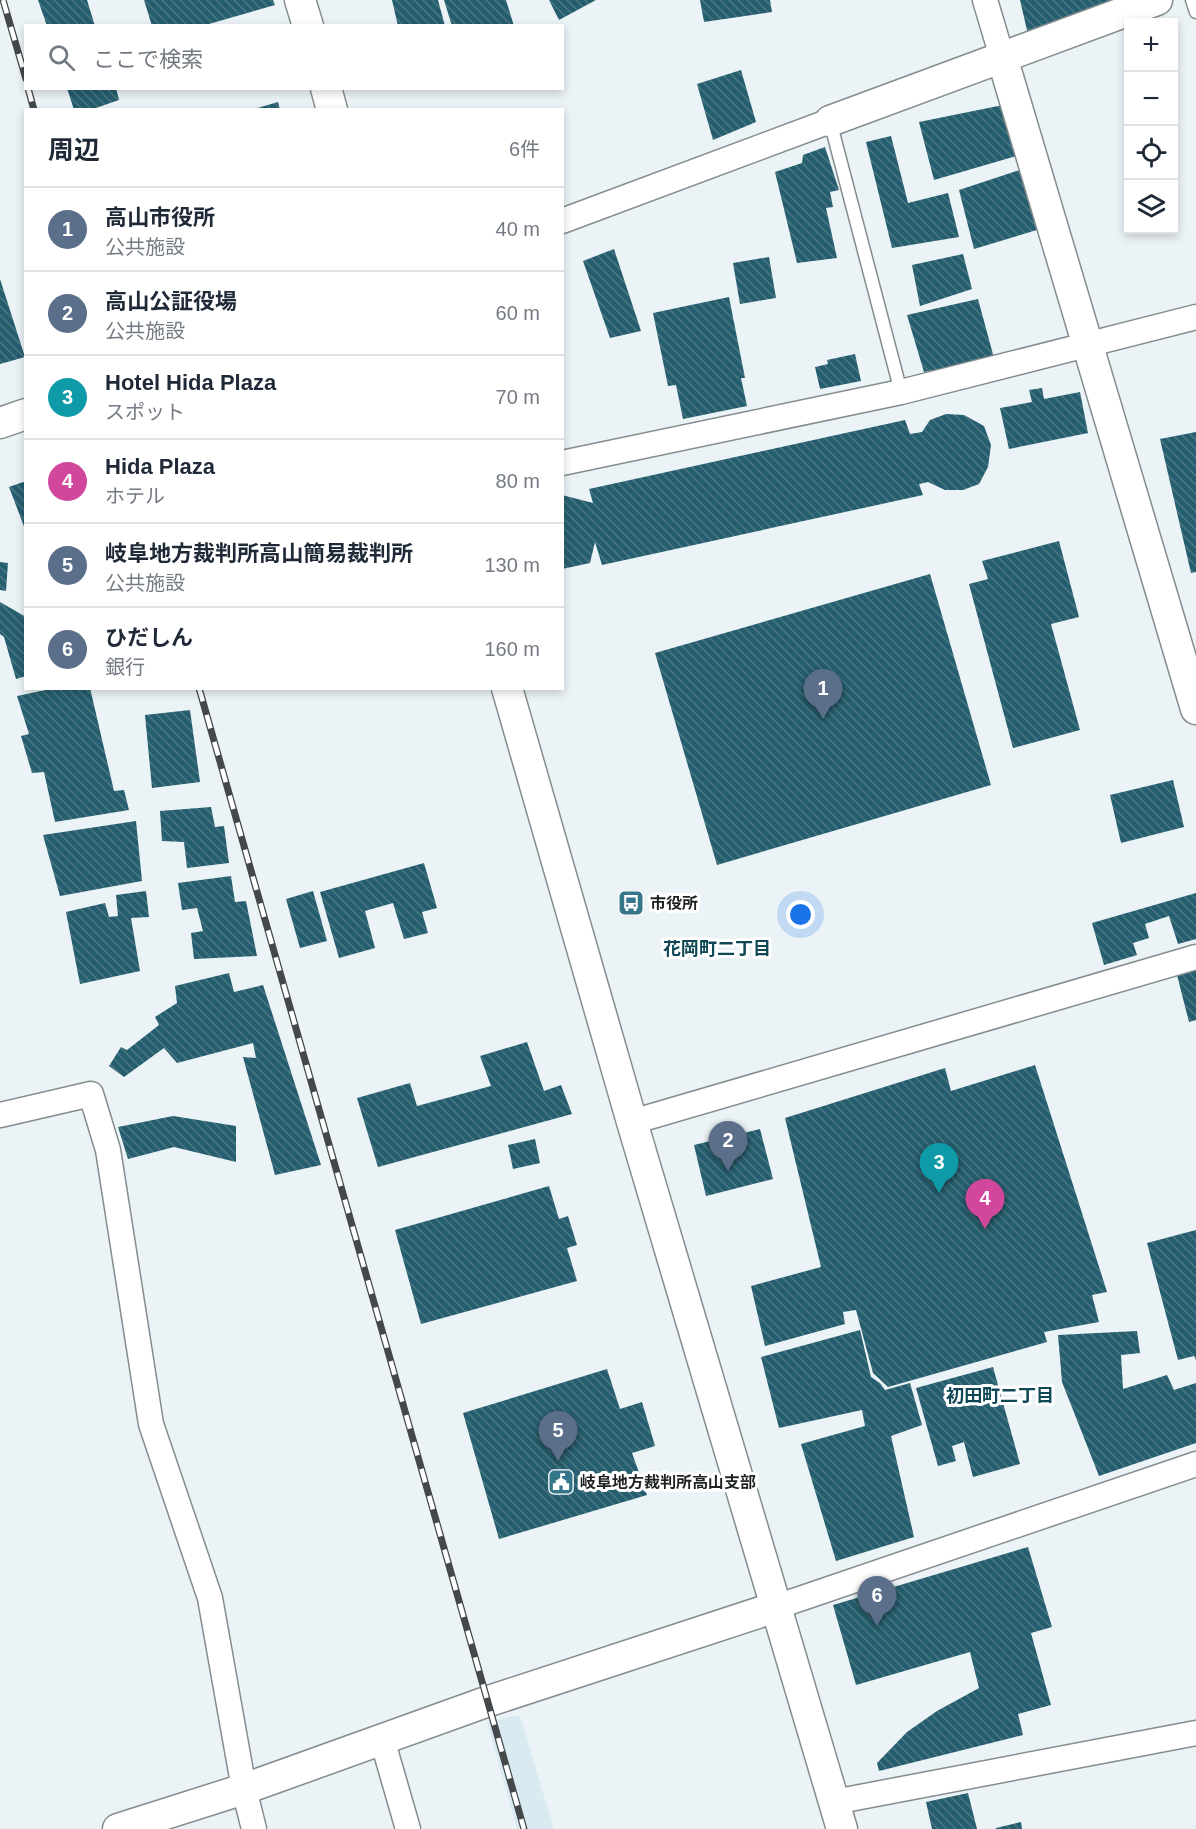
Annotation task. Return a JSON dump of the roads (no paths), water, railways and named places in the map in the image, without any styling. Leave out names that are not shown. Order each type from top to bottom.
[{"type":"street","points":[[300,0],[307,24]]},
{"type":"street","points":[[985,0],[1196,709]]},
{"type":"street","points":[[564,220],[1157,0]]},
{"type":"street","points":[[327,90],[331,108]]},
{"type":"street","points":[[564,463],[901,392],[1196,317]]},
{"type":"street","points":[[0,423],[24,415]]},
{"type":"street","points":[[508,690],[632,1122],[838,1815],[1196,1733],[1196,1738]]},
{"type":"street","points":[[632,1122],[1196,957]]},
{"type":"street","points":[[0,1115],[91,1094],[108,1150],[151,1424],[210,1598],[244,1789],[254,1829]]},
{"type":"street","points":[[118,1829],[244,1789],[486,1702],[776,1607],[1196,1464]]},
{"type":"street","points":[[382,1739],[408,1829]]},
{"type":"lane","points":[[1192,0],[1196,12]]},
{"type":"lane","points":[[830,121],[901,392]]},
{"type":"railway","points":[[3,0],[24,72]]},
{"type":"railway","points":[[29,90],[33,108]]},
{"type":"railway","points":[[200,690],[524,1829]]},
{"type":"place","name":"高山市役所","points":[[823,719]]},
{"type":"place","name":"市役所","points":[[631,903]]},
{"type":"place","name":"高山公証役場","points":[[728,1171]]},
{"type":"place","name":"Hotel Hida Plaza","points":[[939,1193]]},
{"type":"place","name":"Hida Plaza","points":[[985,1229]]},
{"type":"place","name":"岐阜地方裁判所高山簡易裁判所","points":[[558,1461]]},
{"type":"place","name":"岐阜地方裁判所高山支部","points":[[561,1482]]},
{"type":"place","name":"ひだしん","points":[[877,1626]]},
{"type":"district","name":"花岡町二丁目","points":[[717,949]]},
{"type":"district","name":"初田町二丁目","points":[[1000,1396]]}]
